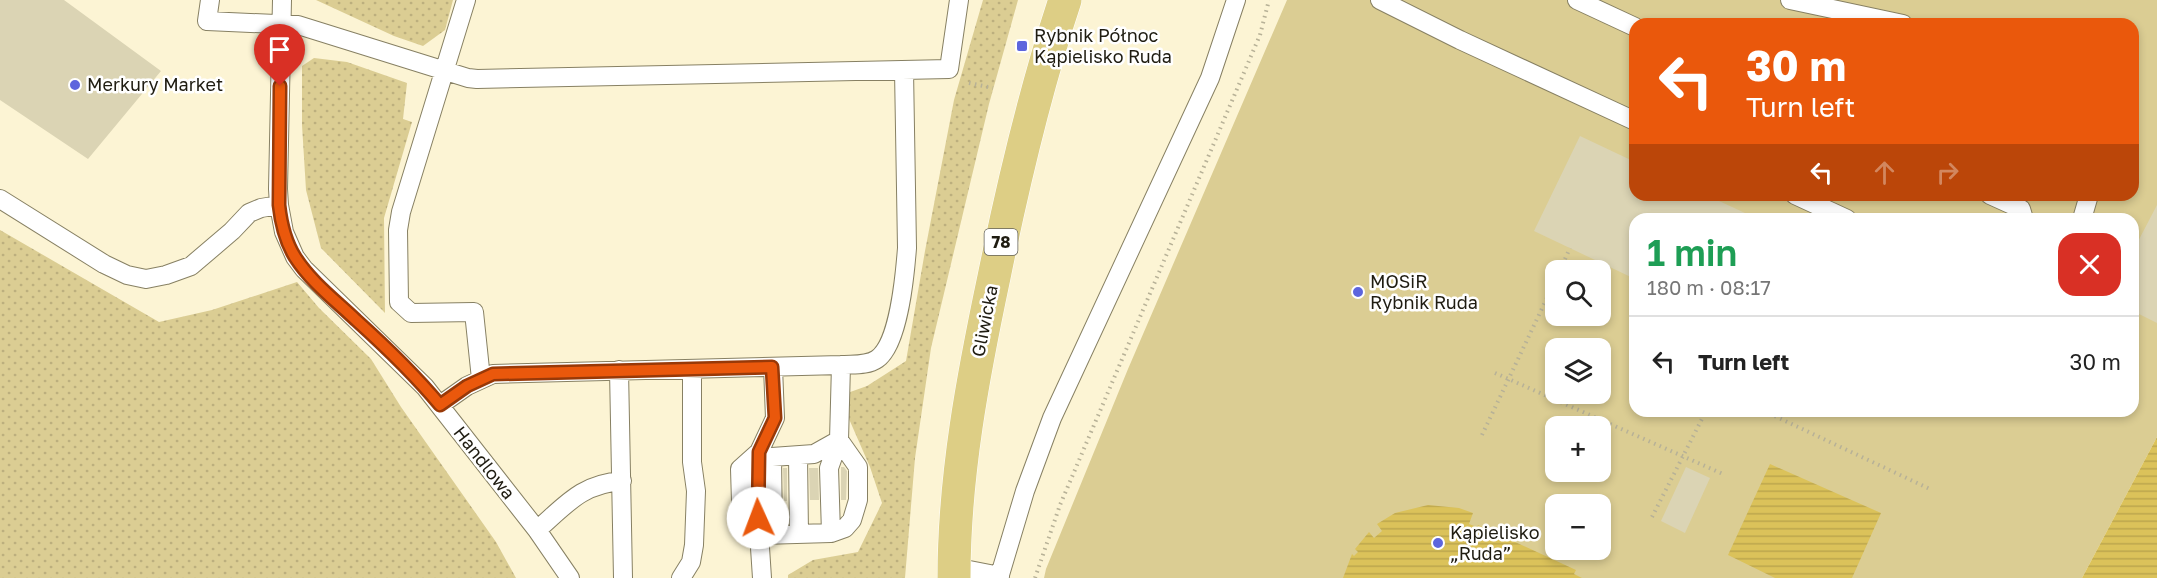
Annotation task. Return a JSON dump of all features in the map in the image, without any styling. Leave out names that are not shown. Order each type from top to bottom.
[{"type":"main road","name":"Gliwicka","points":[[954,572],[962,455],[979,347],[1025,137],[1065,0]]},
{"type":"lane","points":[[210,0],[207,21],[298,25],[477,79],[949,69],[959,0]]},
{"type":"lane","name":"Handlowa","points":[[282,0],[278,172],[281,219],[289,245],[304,269],[317,283],[408,369],[440,405],[537,530],[570,578]]},
{"type":"lane","points":[[466,0],[401,213],[398,230],[399,303],[411,313],[474,312],[481,379]]},
{"type":"lane","points":[[954,572],[999,577],[1025,491],[1052,418],[1210,78],[1236,0]]},
{"type":"lane","points":[[1380,0],[1460,40],[1629,118]]},
{"type":"lane","points":[[1577,0],[1629,24]]},
{"type":"lane","points":[[1790,0],[1875,18]]},
{"type":"lane","points":[[440,405],[493,374],[841,365],[867,363],[879,358],[887,349],[894,331],[905,276],[907,248],[904,70]]},
{"type":"lane","points":[[0,198],[104,264],[127,275],[146,279],[191,266],[232,231],[249,213],[279,205]]},
{"type":"lane","points":[[1808,201],[1834,213]]},
{"type":"lane","points":[[2003,201],[2021,209],[2022,213]]},
{"type":"lane","points":[[831,533],[830,468],[839,440],[841,365]]},
{"type":"lane","points":[[766,534],[757,502],[759,452],[775,418],[772,367]]},
{"type":"lane","points":[[681,578],[691,562],[694,545],[696,490],[692,462],[692,369]]},
{"type":"lane","points":[[619,370],[623,578]]},
{"type":"lane","points":[[762,578],[772,457],[814,454],[839,440]]},
{"type":"lane","points":[[766,534],[831,533],[845,528],[852,520],[858,500],[858,467],[839,440]]},
{"type":"lane","points":[[798,456],[799,534]]},
{"type":"lane","points":[[537,530],[581,492],[608,482],[622,481]]},
{"type":"path","points":[[1035,578],[1060,505],[1260,35],[1269,0]]},
{"type":"path","points":[[985,86],[993,88]]},
{"type":"path","points":[[1565,260],[1570,248]]},
{"type":"path","points":[[1482,435],[1545,302]]},
{"type":"path","points":[[1495,373],[1723,474]]},
{"type":"path","points":[[1652,517],[1703,417]]},
{"type":"path","points":[[1777,417],[1932,490]]},
{"type":"shaded area","points":[[316,0],[453,0],[445,30],[423,46],[394,36]]},
{"type":"shaded area","points":[[983,0],[1018,0],[989,104],[931,348],[915,458],[905,578],[788,578],[788,575],[813,560],[858,552],[882,503],[870,467],[839,396],[867,386],[906,361],[954,100]]},
{"type":"shaded area","name":"MOSiR Rybnik Ruda","points":[[1287,0],[2157,0],[2157,437],[2082,578],[1044,578],[1128,369]]},
{"type":"shaded area","points":[[314,58],[347,62],[407,83],[403,119],[412,122],[384,218],[385,313],[321,248],[306,190],[302,125],[302,66]]},
{"type":"shaded area","points":[[0,230],[159,322],[212,310],[297,282],[319,308],[371,359],[401,407],[496,542],[516,578],[0,578]]},
{"type":"shaded area","points":[[2157,437],[2157,578],[2082,578]]},
{"type":"shaded area","points":[[1770,464],[1881,513],[1852,578],[1775,578],[1728,555]]},
{"type":"shaded area","name":"Kąpielisko „Ruda”","points":[[1428,505],[1459,508],[1473,513],[1469,524],[1477,527],[1478,525],[1545,556],[1545,560],[1554,560],[1576,570],[1574,574],[1582,578],[1343,578],[1352,554],[1354,556],[1358,552],[1355,549],[1369,532],[1374,538],[1382,531],[1377,524],[1395,513]]},
{"type":"building","name":"Merkury Market","points":[[0,0],[64,0],[161,71],[88,159],[0,100]]},
{"type":"building","points":[[1580,136],[1629,159],[1629,201],[1719,201],[1745,213],[1629,213],[1629,276],[1611,268],[1611,260],[1595,260],[1534,231]]},
{"type":"building","points":[[2157,205],[2157,323],[2139,314],[2139,240]]},
{"type":"building","points":[[841,467],[847,471],[846,500],[841,500]]},
{"type":"building","points":[[1686,467],[1710,478],[1685,533],[1661,521]]},
{"type":"building","points":[[783,468],[787,468],[787,501],[784,501]]},
{"type":"building","points":[[809,468],[818,468],[819,500],[810,500]]},
{"type":"place","name":"Rybnik Północ Kąpielisko Ruda","points":[[1022,46]]},
{"type":"place","name":"Merkury Market","points":[[75,85]]},
{"type":"place","name":"MOSiR Rybnik Ruda","points":[[1358,292]]},
{"type":"place","name":"Kąpielisko „Ruda”","points":[[1438,543]]},
{"type":"route","points":[[280,86],[279,205],[284,232],[295,257],[317,283],[384,346],[440,405],[467,386],[493,374],[772,367],[775,418],[759,452],[758,518]]}]
